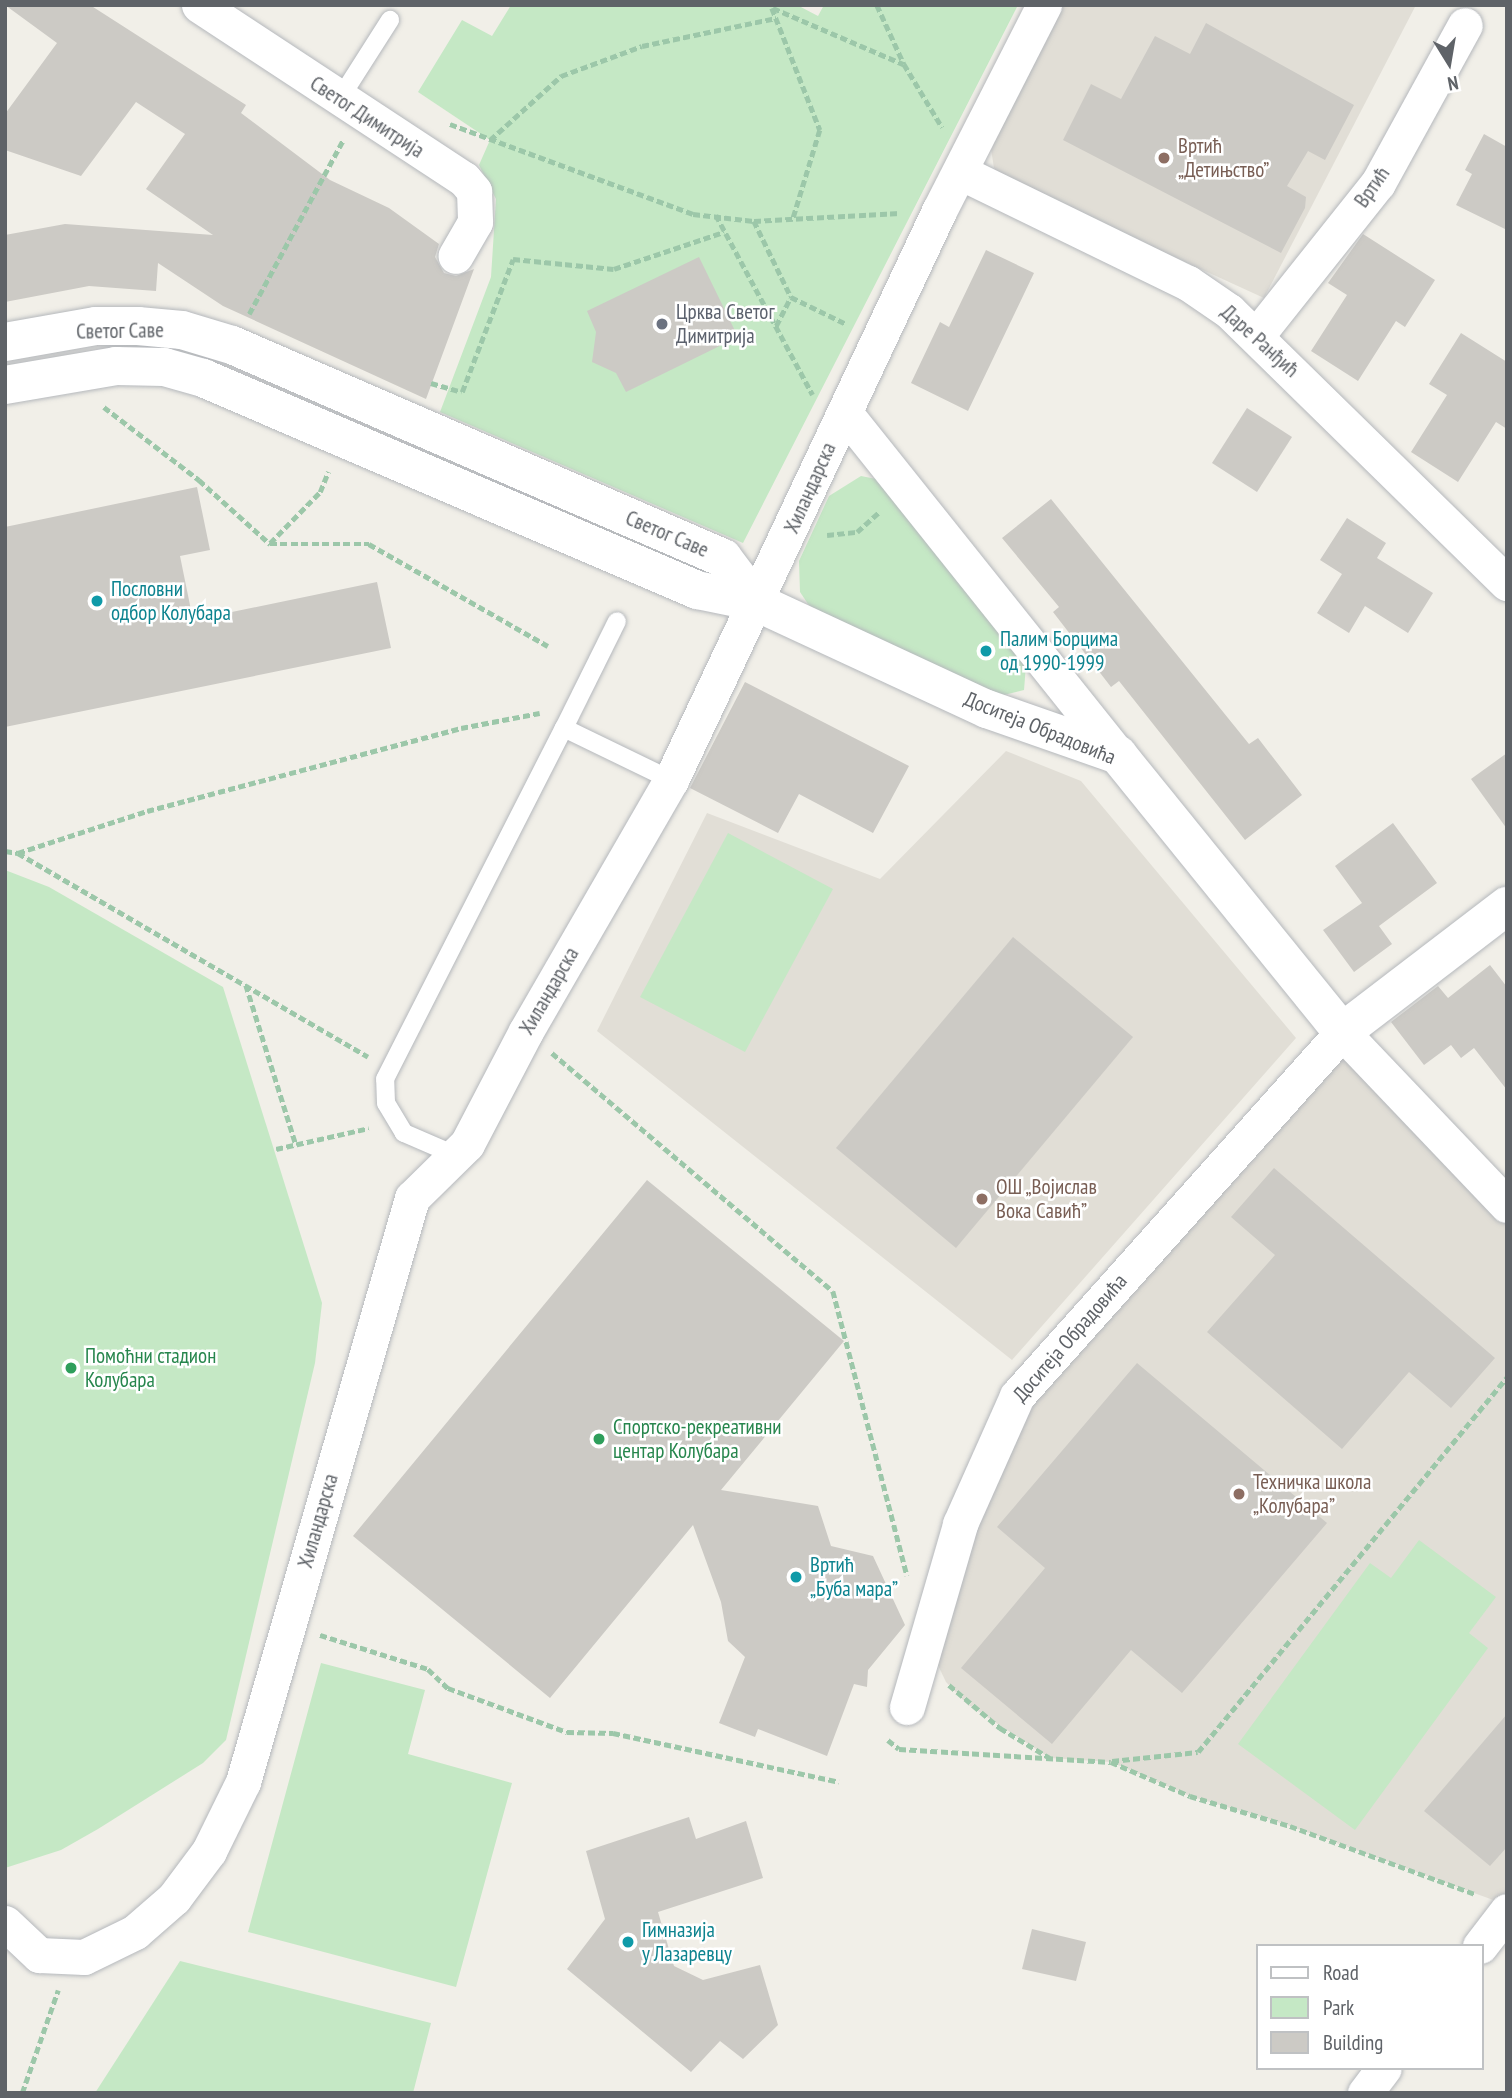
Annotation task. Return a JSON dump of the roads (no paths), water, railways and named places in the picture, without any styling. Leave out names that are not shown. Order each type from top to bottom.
[{"type":"street","name":"Светог Димитрија","points":[[199,5],[464,179],[474,191],[475,222],[455,256]]},
{"type":"street","name":"Хиландарска","points":[[64,1956],[135,1931],[174,1898],[209,1852],[243,1782],[412,1198],[467,1144],[526,1031],[671,780],[793,526],[830,406],[960,172],[1044,5]]},
{"type":"street","name":"Вртић","points":[[1257,335],[1378,183],[1465,24]]},
{"type":"street","name":"Даре Ранђић","points":[[960,172],[1188,284],[1257,335],[1507,583]]},
{"type":"street","name":"Светог Саве","points":[[5,342],[96,326],[138,326],[182,330],[232,345],[723,558],[756,602]]},
{"type":"street","name":"Светог Саве","points":[[5,385],[117,366],[164,367],[203,378],[697,590],[756,602]]},
{"type":"street","points":[[830,406],[901,487],[1118,755]]},
{"type":"street","name":"Доситеја Обрадовића","points":[[756,602],[987,709],[1118,755],[1342,1032],[1507,1205]]},
{"type":"street","points":[[1342,1032],[1507,906]]},
{"type":"street","name":"Доситеја Обрадовића","points":[[907,1707],[960,1524],[1017,1396],[1342,1032]]},
{"type":"street","points":[[5,1923],[64,1956]]},
{"type":"street","points":[[5,1956],[64,1956]]},
{"type":"street","points":[[1365,2093],[1382,2070]]},
{"type":"lane","points":[[349,106],[390,20]]},
{"type":"lane","points":[[455,1155],[404,1133],[386,1103],[390,1070],[617,621]]},
{"type":"lane","points":[[564,728],[671,780]]},
{"type":"place","name":"Вртић „Детињство”","points":[[1164,158]]},
{"type":"place","name":"Црква Светог Димитрија","points":[[662,324]]},
{"type":"place","name":"Пословни одбор Колубара","points":[[97,601]]},
{"type":"place","name":"Палим Борцима од 1990-1999","points":[[986,651]]},
{"type":"place","name":"ОШ „Војислав Вока Савић”","points":[[982,1199]]},
{"type":"place","name":"Помоћни стадион Колубара","points":[[71,1368]]},
{"type":"place","name":"Спортско-рекреативни центар Колубара","points":[[599,1439]]},
{"type":"place","name":"Техничка школа „Колубара”","points":[[1239,1494]]},
{"type":"place","name":"Вртић „Буба мара”","points":[[796,1577]]},
{"type":"place","name":"Гимназија у Лазаревцу","points":[[628,1942]]}]
